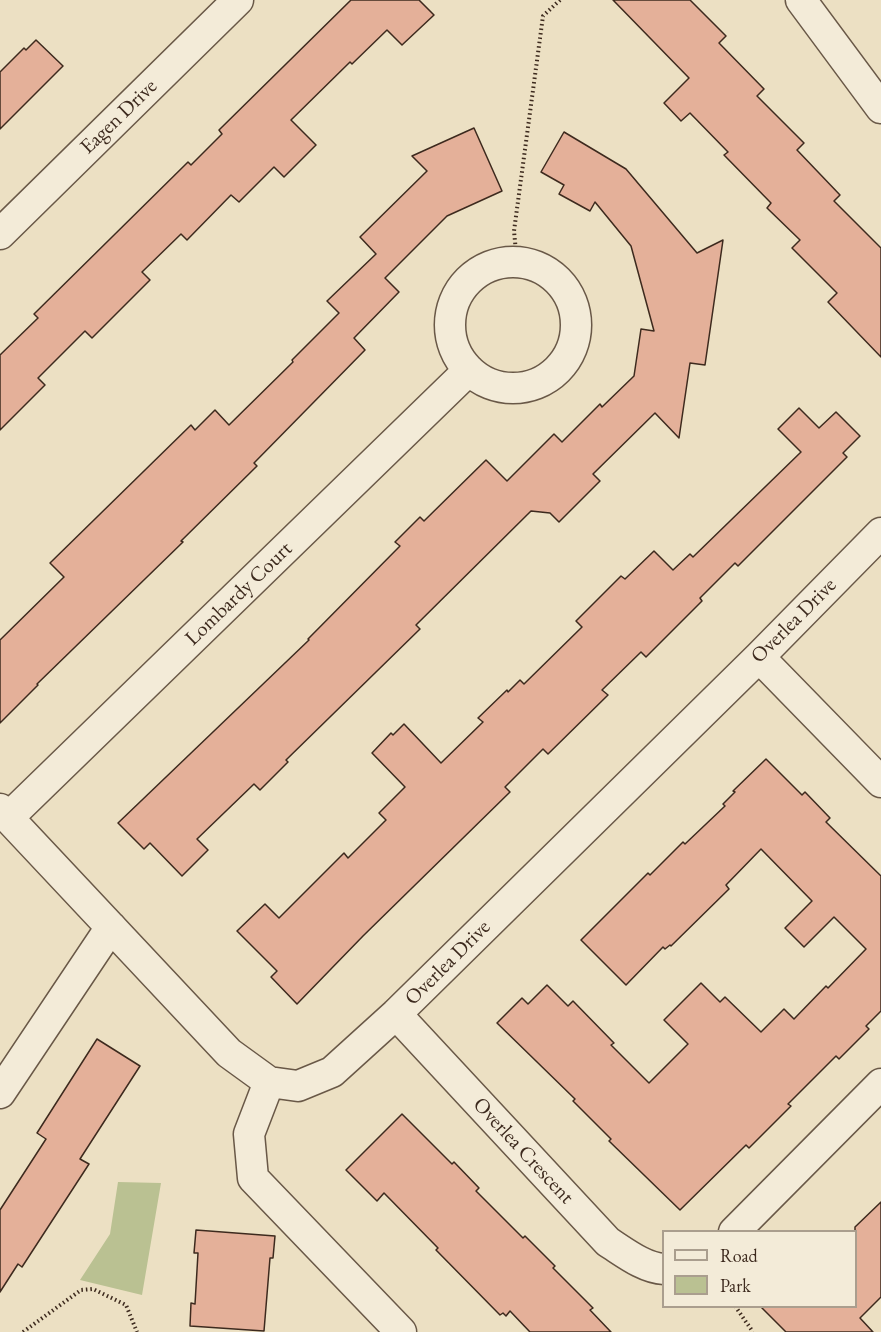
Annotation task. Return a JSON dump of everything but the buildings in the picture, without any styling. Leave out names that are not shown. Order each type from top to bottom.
[{"type":"street","name":"Eagen Drive","points":[[0,234],[238,0]]},
{"type":"street","points":[[801,0],[881,108]]},
{"type":"street","points":[[517,262],[542,269],[560,282],[573,304],[577,326],[573,346],[562,365],[546,380],[525,387],[509,388],[487,383],[469,370],[456,352],[450,330],[452,308],[463,287],[479,272],[496,264],[517,262]]},
{"type":"street","name":"Lombardy Court","points":[[4,814],[469,370]]},
{"type":"street","name":"Overlea Drive","points":[[4,814],[229,1053],[269,1082],[298,1086],[332,1072],[396,1014],[759,657],[881,533]]},
{"type":"street","points":[[759,657],[881,782]]},
{"type":"street","points":[[0,1093],[111,927]]},
{"type":"street","name":"Overlea Crescent","points":[[396,1014],[608,1242],[634,1258],[662,1269]]},
{"type":"street","points":[[269,1082],[249,1134],[253,1178],[401,1332]]},
{"type":"street","points":[[736,1230],[881,1084]]},
{"type":"path","points":[[517,262],[514,231],[543,16],[560,0]]},
{"type":"path","points":[[23,1332],[81,1290],[93,1289],[126,1305],[137,1332]]},
{"type":"path","points":[[736,1308],[753,1332]]},
{"type":"green space","points":[[118,1182],[161,1183],[142,1295],[80,1280],[110,1234]]}]
